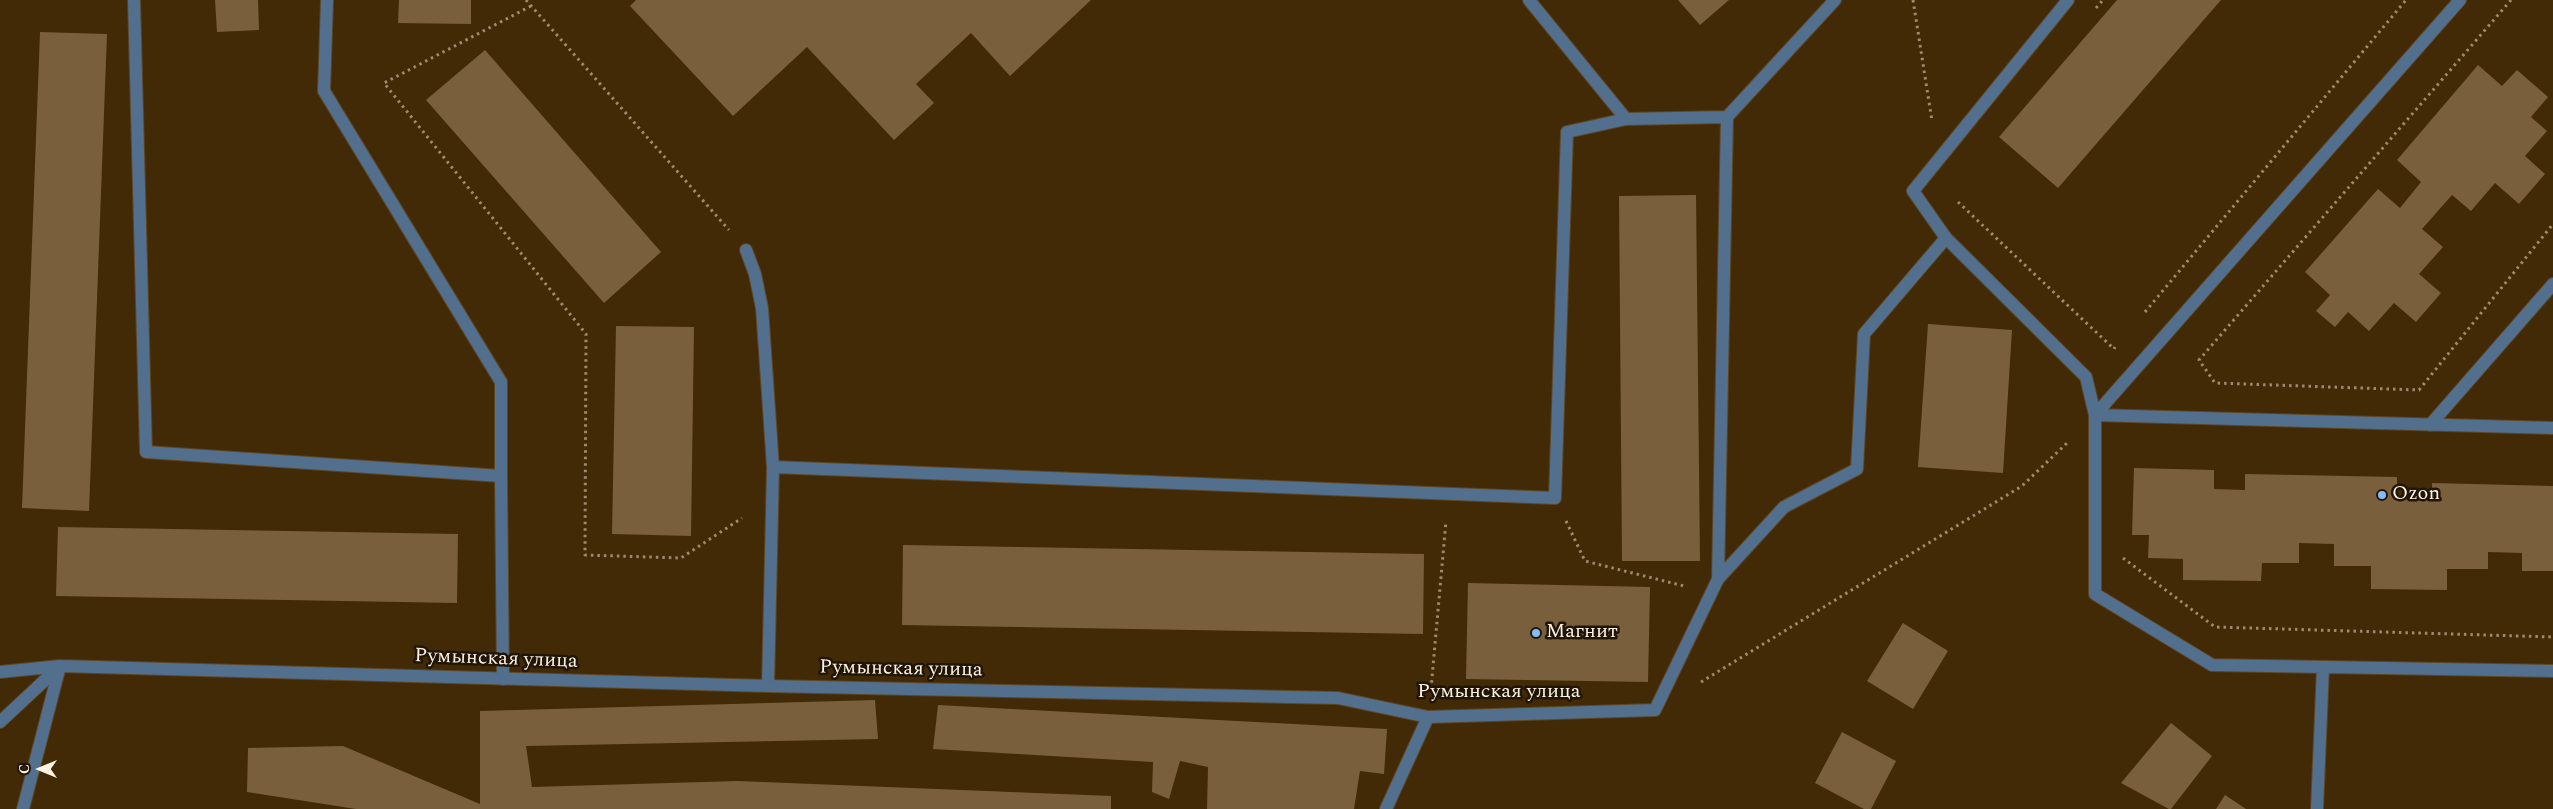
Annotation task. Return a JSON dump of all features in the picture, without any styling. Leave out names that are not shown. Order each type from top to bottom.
[{"type":"street","points":[[134,0],[146,452],[501,476]]},
{"type":"street","points":[[327,0],[324,91],[501,382],[503,679]]},
{"type":"street","points":[[1529,0],[1626,119]]},
{"type":"street","points":[[1718,579],[1727,117],[1835,0]]},
{"type":"street","points":[[2068,0],[1913,191],[1946,238],[2086,377],[2094,415],[2094,594],[2212,665],[2553,671]]},
{"type":"street","points":[[2094,415],[2460,0]]},
{"type":"street","points":[[773,467],[1555,498],[1567,132],[1626,119],[1727,117]]},
{"type":"street","points":[[1718,579],[1784,507],[1857,469],[1864,334],[1946,238]]},
{"type":"street","points":[[746,250],[755,274],[762,308],[773,467],[768,686]]},
{"type":"street","points":[[2430,425],[2553,284]]},
{"type":"street","points":[[2094,415],[2553,428]]},
{"type":"street","name":"Румынская улица","points":[[0,672],[60,666],[768,686],[1338,698],[1428,717],[1655,710],[1718,579]]},
{"type":"street","points":[[0,722],[60,666]]},
{"type":"street","points":[[23,809],[60,666]]},
{"type":"street","points":[[2317,809],[2324,667]]},
{"type":"street","points":[[1386,809],[1428,717]]},
{"type":"path","points":[[526,0],[746,250]]},
{"type":"path","points":[[1913,0],[1938,160]]},
{"type":"path","points":[[2090,15],[2103,0]]},
{"type":"path","points":[[2139,318],[2406,0]]},
{"type":"path","points":[[2511,0],[2199,360],[2215,383],[2419,390],[2553,224]]},
{"type":"path","points":[[531,6],[384,83],[586,334],[585,555],[681,558],[742,519],[742,509]]},
{"type":"path","points":[[1957,201],[2114,349],[2120,341]]},
{"type":"path","points":[[1698,684],[2022,486],[2094,415]]},
{"type":"path","points":[[1428,717],[1448,494]]},
{"type":"path","points":[[1555,498],[1585,561],[1711,593]]},
{"type":"path","points":[[2122,556],[2215,627],[2553,637]]},
{"type":"building","points":[[215,0],[258,0],[259,30],[217,32]]},
{"type":"building","points":[[399,0],[471,0],[471,24],[398,23]]},
{"type":"building","points":[[636,0],[1091,0],[1010,76],[971,33],[916,84],[934,103],[894,140],[807,47],[733,116],[630,6]]},
{"type":"building","points":[[1678,0],[1729,0],[1700,25]]},
{"type":"building","points":[[2117,0],[2221,0],[2058,188],[1999,137]]},
{"type":"building","points":[[40,32],[107,34],[89,511],[22,508]]},
{"type":"building","points":[[485,50],[661,252],[604,303],[426,100]]},
{"type":"building","points":[[2478,65],[2502,86],[2517,70],[2548,97],[2531,117],[2547,131],[2525,156],[2545,174],[2519,204],[2495,183],[2471,211],[2452,195],[2422,229],[2443,247],[2419,274],[2441,293],[2416,322],[2394,303],[2369,331],[2348,312],[2335,327],[2316,311],[2330,295],[2305,272],[2378,189],[2400,208],[2421,182],[2397,160]]},
{"type":"building","points":[[1696,195],[1700,561],[1622,561],[1619,196]]},
{"type":"building","points":[[1928,324],[2012,330],[2003,473],[1918,467]]},
{"type":"building","points":[[616,326],[694,327],[691,536],[612,534]]},
{"type":"building","points":[[2134,468],[2214,470],[2214,489],[2245,490],[2245,474],[2397,477],[2397,499],[2432,500],[2432,483],[2553,486],[2553,571],[2522,571],[2522,553],[2488,552],[2488,569],[2447,569],[2447,590],[2371,589],[2371,566],[2334,566],[2334,544],[2299,543],[2299,563],[2262,563],[2261,581],[2183,580],[2183,559],[2148,558],[2149,535],[2132,535]]},
{"type":"building","points":[[58,527],[458,534],[457,603],[56,596]]},
{"type":"building","points":[[903,545],[1424,554],[1423,634],[902,625]]},
{"type":"building","points":[[1468,583],[1650,587],[1648,682],[1466,679]]},
{"type":"building","points":[[1903,623],[1948,651],[1913,709],[1867,681]]},
{"type":"building","points":[[875,700],[878,739],[526,746],[532,787],[738,781],[1111,796],[1111,809],[356,809],[247,792],[248,748],[343,746],[480,804],[480,711]]},
{"type":"building","points":[[938,705],[1387,729],[1384,774],[1360,771],[1354,809],[1207,809],[1208,767],[1180,761],[1169,799],[1152,792],[1153,762],[933,749]]},
{"type":"building","points":[[2171,723],[2212,756],[2171,809],[2169,809],[2121,783]]},
{"type":"building","points":[[1842,732],[1896,761],[1871,809],[1864,809],[1815,783]]},
{"type":"building","points":[[2225,795],[2246,809],[2216,809]]},
{"type":"place","name":"Ozon","points":[[2382,495]]},
{"type":"place","name":"Магнит","points":[[1536,633]]}]
